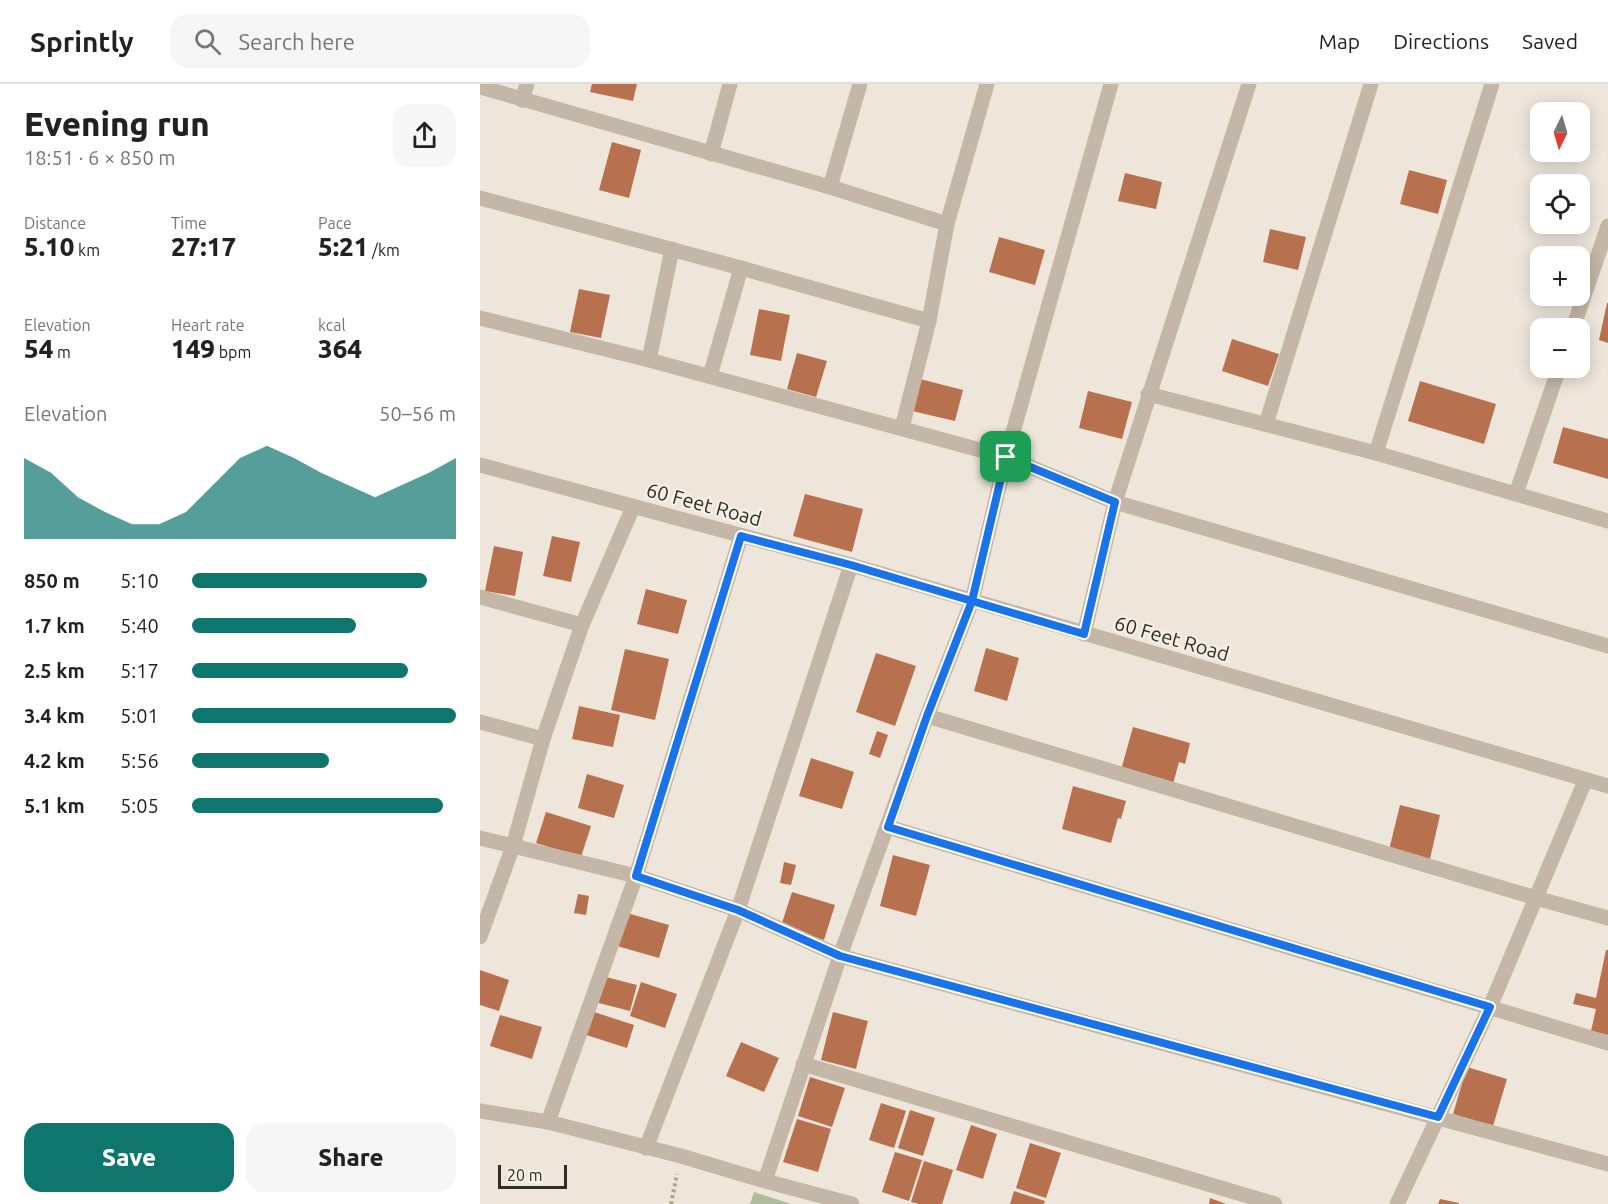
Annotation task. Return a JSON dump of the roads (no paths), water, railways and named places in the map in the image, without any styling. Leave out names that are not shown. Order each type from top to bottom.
[{"type":"street","points":[[522,100],[527,84]]},
{"type":"street","points":[[711,154],[730,84]]},
{"type":"street","points":[[830,187],[860,84]]},
{"type":"street","points":[[902,428],[929,321],[947,224],[987,84]]},
{"type":"street","points":[[765,1181],[840,956],[927,716],[972,601],[1006,457],[1111,84]]},
{"type":"street","points":[[1084,634],[1115,502],[1249,84]]},
{"type":"street","points":[[1266,424],[1371,84]]},
{"type":"street","points":[[1376,453],[1492,84]]},
{"type":"street","points":[[480,87],[830,187],[947,224]]},
{"type":"street","points":[[480,198],[929,321]]},
{"type":"street","points":[[1576,318],[1608,226]]},
{"type":"street","points":[[649,360],[672,249]]},
{"type":"street","points":[[710,376],[741,268]]},
{"type":"street","points":[[480,318],[710,376],[1006,457],[1115,502],[1608,646]]},
{"type":"street","points":[[1516,494],[1556,378]]},
{"type":"street","points":[[1148,394],[1376,453],[1608,521]]},
{"type":"street","name":"60 Feet Road","points":[[480,465],[851,565],[1608,786]]},
{"type":"street","points":[[480,937],[513,846],[543,739],[582,625],[633,507]]},
{"type":"street","points":[[548,1122],[636,876],[741,536]]},
{"type":"street","points":[[646,1148],[738,910],[851,565]]},
{"type":"street","points":[[480,597],[582,625]]},
{"type":"street","points":[[927,716],[1608,918]]},
{"type":"street","points":[[480,722],[543,739]]},
{"type":"street","points":[[1396,1204],[1490,1007],[1585,781]]},
{"type":"street","points":[[888,827],[1608,1043]]},
{"type":"street","points":[[480,838],[636,876],[738,910],[840,956],[1608,1164]]},
{"type":"street","points":[[803,1064],[1275,1204]]},
{"type":"street","points":[[480,1111],[548,1122],[681,1156],[852,1204]]}]
